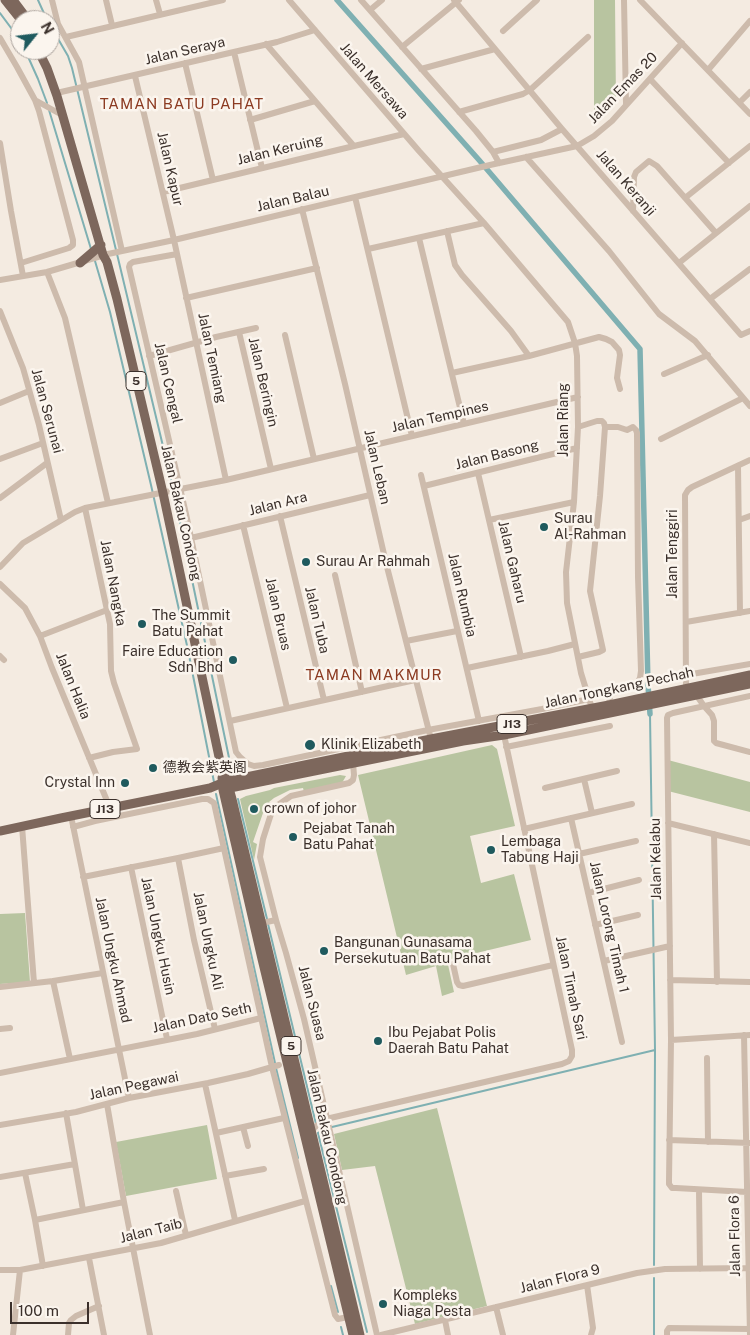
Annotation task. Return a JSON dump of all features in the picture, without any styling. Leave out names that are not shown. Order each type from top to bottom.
[{"type":"main road","points":[[5,0],[13,10]]},
{"type":"main road","name":"Jalan Bakau Condong","points":[[43,60],[108,253]]},
{"type":"main road","name":"Jalan Bakau Condong","points":[[50,60],[65,91],[172,491],[225,786],[291,1082],[353,1335]]},
{"type":"main road","points":[[80,263],[108,253]]},
{"type":"main road","name":"Jalan Tongkang Pechah","points":[[110,808],[210,788],[278,778],[630,710],[686,688],[750,675]]},
{"type":"main road","name":"Jalan Tongkang Pechah","points":[[225,786],[430,739],[526,721],[590,703],[609,705],[628,700],[697,696],[750,684]]},
{"type":"main road","points":[[480,730],[485,733],[500,732],[504,735],[507,731],[521,726],[526,721]]},
{"type":"main road","points":[[430,739],[436,743],[459,738],[465,741]]},
{"type":"main road","points":[[232,800],[241,791],[267,784],[278,778]]},
{"type":"main road","name":"Jalan Bakau Condong","points":[[225,786],[232,800],[269,921],[313,1131],[360,1335]]},
{"type":"main road","name":"J13","points":[[0,831],[110,808]]},
{"type":"street","points":[[52,0],[58,24],[79,62],[108,253]]},
{"type":"street","points":[[106,0],[112,25]]},
{"type":"street","points":[[156,0],[160,14]]},
{"type":"street","points":[[66,37],[223,0]]},
{"type":"street","name":"Jalan Mersawa","points":[[289,0],[404,134],[443,176]]},
{"type":"street","points":[[361,0],[459,112],[499,163]]},
{"type":"street","points":[[370,10],[382,0]]},
{"type":"street","points":[[503,31],[537,0]]},
{"type":"street","points":[[624,0],[626,104]]},
{"type":"street","points":[[640,0],[750,114]]},
{"type":"street","points":[[402,47],[456,1]]},
{"type":"street","name":"Jalan Keranji","points":[[456,1],[562,129],[741,335],[750,331]]},
{"type":"street","points":[[708,70],[750,21]]},
{"type":"street","name":"Jalan Seraya","points":[[65,91],[234,52],[315,30]]},
{"type":"street","points":[[459,112],[523,94],[530,90],[588,37]]},
{"type":"street","points":[[0,38],[37,101],[73,240],[73,245],[69,248],[21,263]]},
{"type":"street","name":"Jalan Emas 20","points":[[577,146],[603,129],[682,43]]},
{"type":"street","points":[[266,44],[353,146]]},
{"type":"street","points":[[421,69],[495,49]]},
{"type":"street","points":[[234,52],[262,168]]},
{"type":"street","points":[[185,63],[213,180]]},
{"type":"street","name":"Jalan Kapur","points":[[135,76],[174,240]]},
{"type":"street","points":[[650,79],[729,163]]},
{"type":"street","points":[[740,102],[750,92]]},
{"type":"street","points":[[37,101],[62,114]]},
{"type":"street","points":[[250,120],[315,102]]},
{"type":"street","points":[[492,152],[541,140],[562,129]]},
{"type":"street","name":"Jalan Keruing","points":[[162,192],[404,134]]},
{"type":"street","points":[[0,143],[2,170],[23,276]]},
{"type":"street","name":"Jalan Balau","points":[[108,253],[174,240],[577,146]]},
{"type":"street","points":[[685,198],[750,146]]},
{"type":"street","points":[[526,157],[609,251],[659,314],[684,332],[708,355],[750,406]]},
{"type":"street","points":[[633,211],[634,177],[636,172],[649,161],[657,166],[716,233]]},
{"type":"street","name":"Jalan Riang","points":[[443,176],[568,322],[575,343],[578,427],[574,502],[566,572],[567,603],[581,673],[590,703]]},
{"type":"street","points":[[356,197],[412,436]]},
{"type":"street","points":[[679,263],[750,206]]},
{"type":"street","name":"Jalan Leban","points":[[302,209],[430,739]]},
{"type":"street","points":[[368,249],[484,223]]},
{"type":"street","points":[[447,231],[453,259],[458,269],[511,330],[528,356]]},
{"type":"street","points":[[420,238],[464,424]]},
{"type":"street","name":"Jalan Temiang","points":[[174,240],[226,480]]},
{"type":"street","name":"Jalan Cengal","points":[[177,254],[133,262],[129,267],[149,356],[172,491],[191,538],[236,752],[242,759],[254,766],[428,730],[590,703]]},
{"type":"street","points":[[0,280],[46,272],[80,263]]},
{"type":"street","points":[[186,298],[317,268]]},
{"type":"street","points":[[710,299],[750,269]]},
{"type":"street","points":[[46,272],[65,318],[108,503]]},
{"type":"street","name":"Jalan Serunai","points":[[0,311],[23,368],[39,425],[61,520]]},
{"type":"street","points":[[239,332],[256,328]]},
{"type":"street","name":"Jalan Beringin","points":[[149,356],[239,332],[271,469]]},
{"type":"street","points":[[285,336],[314,459]]},
{"type":"street","points":[[452,373],[599,338],[612,342],[619,350],[617,374],[620,389]]},
{"type":"street","points":[[664,374],[708,355]]},
{"type":"street","points":[[0,402],[29,391]]},
{"type":"street","name":"Jalan Tempines","points":[[0,567],[23,543],[85,508],[249,475],[578,397]]},
{"type":"street","points":[[662,439],[743,398]]},
{"type":"street","points":[[578,427],[602,421],[605,427],[590,591],[603,650],[578,657]]},
{"type":"street","points":[[605,427],[618,427],[627,430],[633,427],[637,433],[641,671],[636,685],[610,696],[609,705]]},
{"type":"street","points":[[0,459],[42,443]]},
{"type":"street","name":"Jalan Basong","points":[[424,486],[577,448]]},
{"type":"street","name":"Jalan Tenggiri","points":[[686,688],[686,495],[692,487],[750,460]]},
{"type":"street","points":[[0,498],[47,463]]},
{"type":"street","points":[[738,466],[740,613]]},
{"type":"street","name":"Jalan Gaharu","points":[[478,473],[521,657]]},
{"type":"street","name":"Jalan Rumbia","points":[[421,475],[479,721]]},
{"type":"street","name":"Jalan Ara","points":[[191,538],[370,495]]},
{"type":"street","points":[[489,520],[574,502]]},
{"type":"street","name":"Jalan Nangka","points":[[85,508],[110,624],[111,671],[137,749],[89,758]]},
{"type":"street","name":"Jalan Tuba","points":[[280,516],[324,700]]},
{"type":"street","points":[[739,520],[750,516]]},
{"type":"street","name":"Jalan Bruas","points":[[244,525],[287,708]]},
{"type":"street","points":[[334,575],[362,692]]},
{"type":"street","name":"Jalan Halia","points":[[0,584],[25,608],[40,636],[110,808]]},
{"type":"street","points":[[40,636],[107,610]]},
{"type":"street","points":[[686,622],[750,610]]},
{"type":"street","points":[[406,641],[458,631]]},
{"type":"street","points":[[467,668],[576,644]]},
{"type":"street","points":[[686,674],[750,664]]},
{"type":"street","points":[[230,721],[415,680]]},
{"type":"street","points":[[697,696],[712,714],[716,743],[750,752]]},
{"type":"street","points":[[704,706],[750,696]]},
{"type":"street","points":[[590,703],[596,711],[604,715]]},
{"type":"street","name":"Jalan Kelabu","points":[[699,1190],[672,1188],[669,1184],[671,1040],[667,718],[668,715],[704,706]]},
{"type":"street","points":[[506,747],[610,726]]},
{"type":"street","name":"Jalan Timah Sari","points":[[325,1122],[554,1066],[569,1061],[572,1056],[504,735]]},
{"type":"street","name":"Jalan Suasa","points":[[352,763],[354,775],[353,780],[349,783],[291,796],[275,807],[263,839],[260,857],[269,921],[302,1010],[325,1122],[379,1335]]},
{"type":"street","points":[[545,788],[617,771]]},
{"type":"street","points":[[584,779],[592,813]]},
{"type":"street","points":[[73,827],[202,799],[208,799],[214,803],[261,1018],[275,1066],[284,1118],[305,1201],[336,1318],[348,1317]]},
{"type":"street","points":[[524,828],[632,804]]},
{"type":"street","name":"Jalan Ungku Ahmad","points":[[71,816],[129,1098]]},
{"type":"street","name":"Jalan Lorong Timah 1","points":[[571,818],[622,1042]]},
{"type":"street","points":[[668,823],[750,843]]},
{"type":"street","points":[[22,826],[34,983]]},
{"type":"street","points":[[714,834],[717,982]]},
{"type":"street","points":[[580,854],[636,841]]},
{"type":"street","points":[[83,876],[224,848]]},
{"type":"street","name":"Jalan Ungku Ali","points":[[178,858],[194,940],[215,1029]]},
{"type":"street","name":"Jalan Ungku Husin","points":[[131,867],[166,1039]]},
{"type":"street","points":[[588,892],[639,880]]},
{"type":"street","points":[[596,925],[638,915]]},
{"type":"street","points":[[604,961],[670,946]]},
{"type":"street","points":[[453,964],[459,985],[463,986],[553,964]]},
{"type":"street","points":[[0,988],[104,973]]},
{"type":"street","points":[[670,980],[750,982]]},
{"type":"street","points":[[53,981],[70,1059]]},
{"type":"street","name":"Jalan Dato Seth","points":[[0,1073],[261,1018]]},
{"type":"street","points":[[0,1029],[10,1028]]},
{"type":"street","points":[[671,1040],[747,1035]]},
{"type":"street","name":"Jalan Flora 6","points":[[747,1035],[747,1192],[750,1335]]},
{"type":"street","points":[[275,1066],[284,1050]]},
{"type":"street","points":[[707,1058],[708,1142]]},
{"type":"street","points":[[275,1066],[291,1082]]},
{"type":"street","name":"Jalan Pegawai","points":[[0,1125],[205,1084],[275,1066]]},
{"type":"street","points":[[205,1084],[235,1220]]},
{"type":"street","points":[[107,1104],[150,1335]]},
{"type":"street","points":[[66,1113],[84,1210]]},
{"type":"street","points":[[216,1134],[284,1118]]},
{"type":"street","points":[[313,1131],[325,1122]]},
{"type":"street","points":[[243,1127],[248,1146]]},
{"type":"street","points":[[669,1140],[748,1143]]},
{"type":"street","points":[[0,1177],[75,1164]]},
{"type":"street","points":[[225,1176],[264,1168]]},
{"type":"street","points":[[25,1173],[43,1266]]},
{"type":"street","points":[[700,1269],[699,1190],[747,1192]]},
{"type":"street","points":[[176,1191],[186,1235]]},
{"type":"street","name":"Jalan Taib","points":[[0,1270],[20,1270],[161,1243],[305,1201]]},
{"type":"street","points":[[35,1220],[124,1202]]},
{"type":"street","points":[[89,1258],[104,1335]]},
{"type":"street","name":"Jalan Flora 9","points":[[379,1335],[650,1270],[748,1268]]},
{"type":"street","points":[[13,1335],[20,1270]]},
{"type":"street","points":[[587,1285],[593,1328],[591,1335]]},
{"type":"street","points":[[68,1335],[71,1320],[99,1306]]},
{"type":"street","points":[[496,1307],[503,1335]]},
{"type":"street","points":[[445,1320],[448,1335]]},
{"type":"street","points":[[668,1332],[750,1329]]},
{"type":"green space","points":[[594,0],[615,0],[616,104],[594,126]]},
{"type":"green space","points":[[492,745],[497,749],[515,826],[470,836],[481,883],[514,874],[531,940],[447,960],[454,992],[442,996],[436,966],[406,975],[358,775]]},
{"type":"green space","points":[[668,760],[750,782],[750,812],[668,791]]},
{"type":"green space","points":[[340,775],[346,776],[342,783],[304,792],[303,788],[290,790],[269,802],[272,806],[269,814],[263,813],[253,842],[257,844],[254,860],[240,799],[274,788]]},
{"type":"green space","points":[[25,913],[30,982],[0,984],[0,914]]},
{"type":"green space","points":[[437,1108],[487,1306],[415,1324],[375,1166],[342,1170],[334,1134]]},
{"type":"green space","points":[[207,1125],[217,1179],[126,1196],[116,1142]]},
{"type":"waterway","points":[[38,0],[42,10]]},
{"type":"waterway","points":[[337,0],[479,160],[640,349],[650,714]]},
{"type":"waterway","points":[[0,13],[10,26]]},
{"type":"waterway","points":[[60,42],[72,68],[116,250]]},
{"type":"waterway","points":[[29,60],[47,103]]},
{"type":"waterway","points":[[49,110],[91,249]]},
{"type":"waterway","points":[[117,254],[173,488]]},
{"type":"waterway","points":[[95,261],[110,312],[151,485],[188,650],[214,782]]},
{"type":"waterway","points":[[174,493],[233,777]]},
{"type":"waterway","points":[[650,714],[655,1050],[654,1265]]},
{"type":"waterway","points":[[216,794],[275,1063]]},
{"type":"waterway","points":[[238,799],[267,919]]},
{"type":"waterway","points":[[268,924],[316,1124]]},
{"type":"waterway","points":[[332,1127],[655,1050]]},
{"type":"waterway","points":[[276,1068],[298,1158]]},
{"type":"waterway","points":[[327,1129],[318,1133],[367,1332]]},
{"type":"waterway","points":[[654,1278],[654,1335]]},
{"type":"waterway","points":[[331,1286],[338,1312]]},
{"type":"waterway","points":[[341,1327],[343,1335]]},
{"type":"place","name":"Surau Al-Rahman","points":[[544,527]]},
{"type":"place","name":"Surau Ar Rahmah","points":[[306,562]]},
{"type":"place","name":"The Summit Batu Pahat","points":[[142,624]]},
{"type":"place","name":"Faire Education Sdn Bhd","points":[[233,660]]},
{"type":"place","name":"Klinik Elizabeth","points":[[310,745]]},
{"type":"place","name":"德教会紫英阁","points":[[153,768]]},
{"type":"place","name":"Crystal Inn","points":[[125,783]]},
{"type":"place","name":"crown of johor","points":[[254,809]]},
{"type":"place","name":"Pejabat Tanah Batu Pahat","points":[[293,837]]},
{"type":"place","name":"Lembaga Tabung Haji","points":[[491,850]]},
{"type":"place","name":"Bangunan Gunasama Persekutuan Batu Pahat","points":[[324,951]]},
{"type":"place","name":"Ibu Pejabat Polis Daerah Batu Pahat","points":[[378,1041]]},
{"type":"place","name":"Kompleks Niaga Pesta","points":[[383,1304]]},
{"type":"district","name":"TAMAN BATU PAHAT","points":[[182,104]]},
{"type":"district","name":"TAMAN MAKMUR","points":[[374,675]]}]
